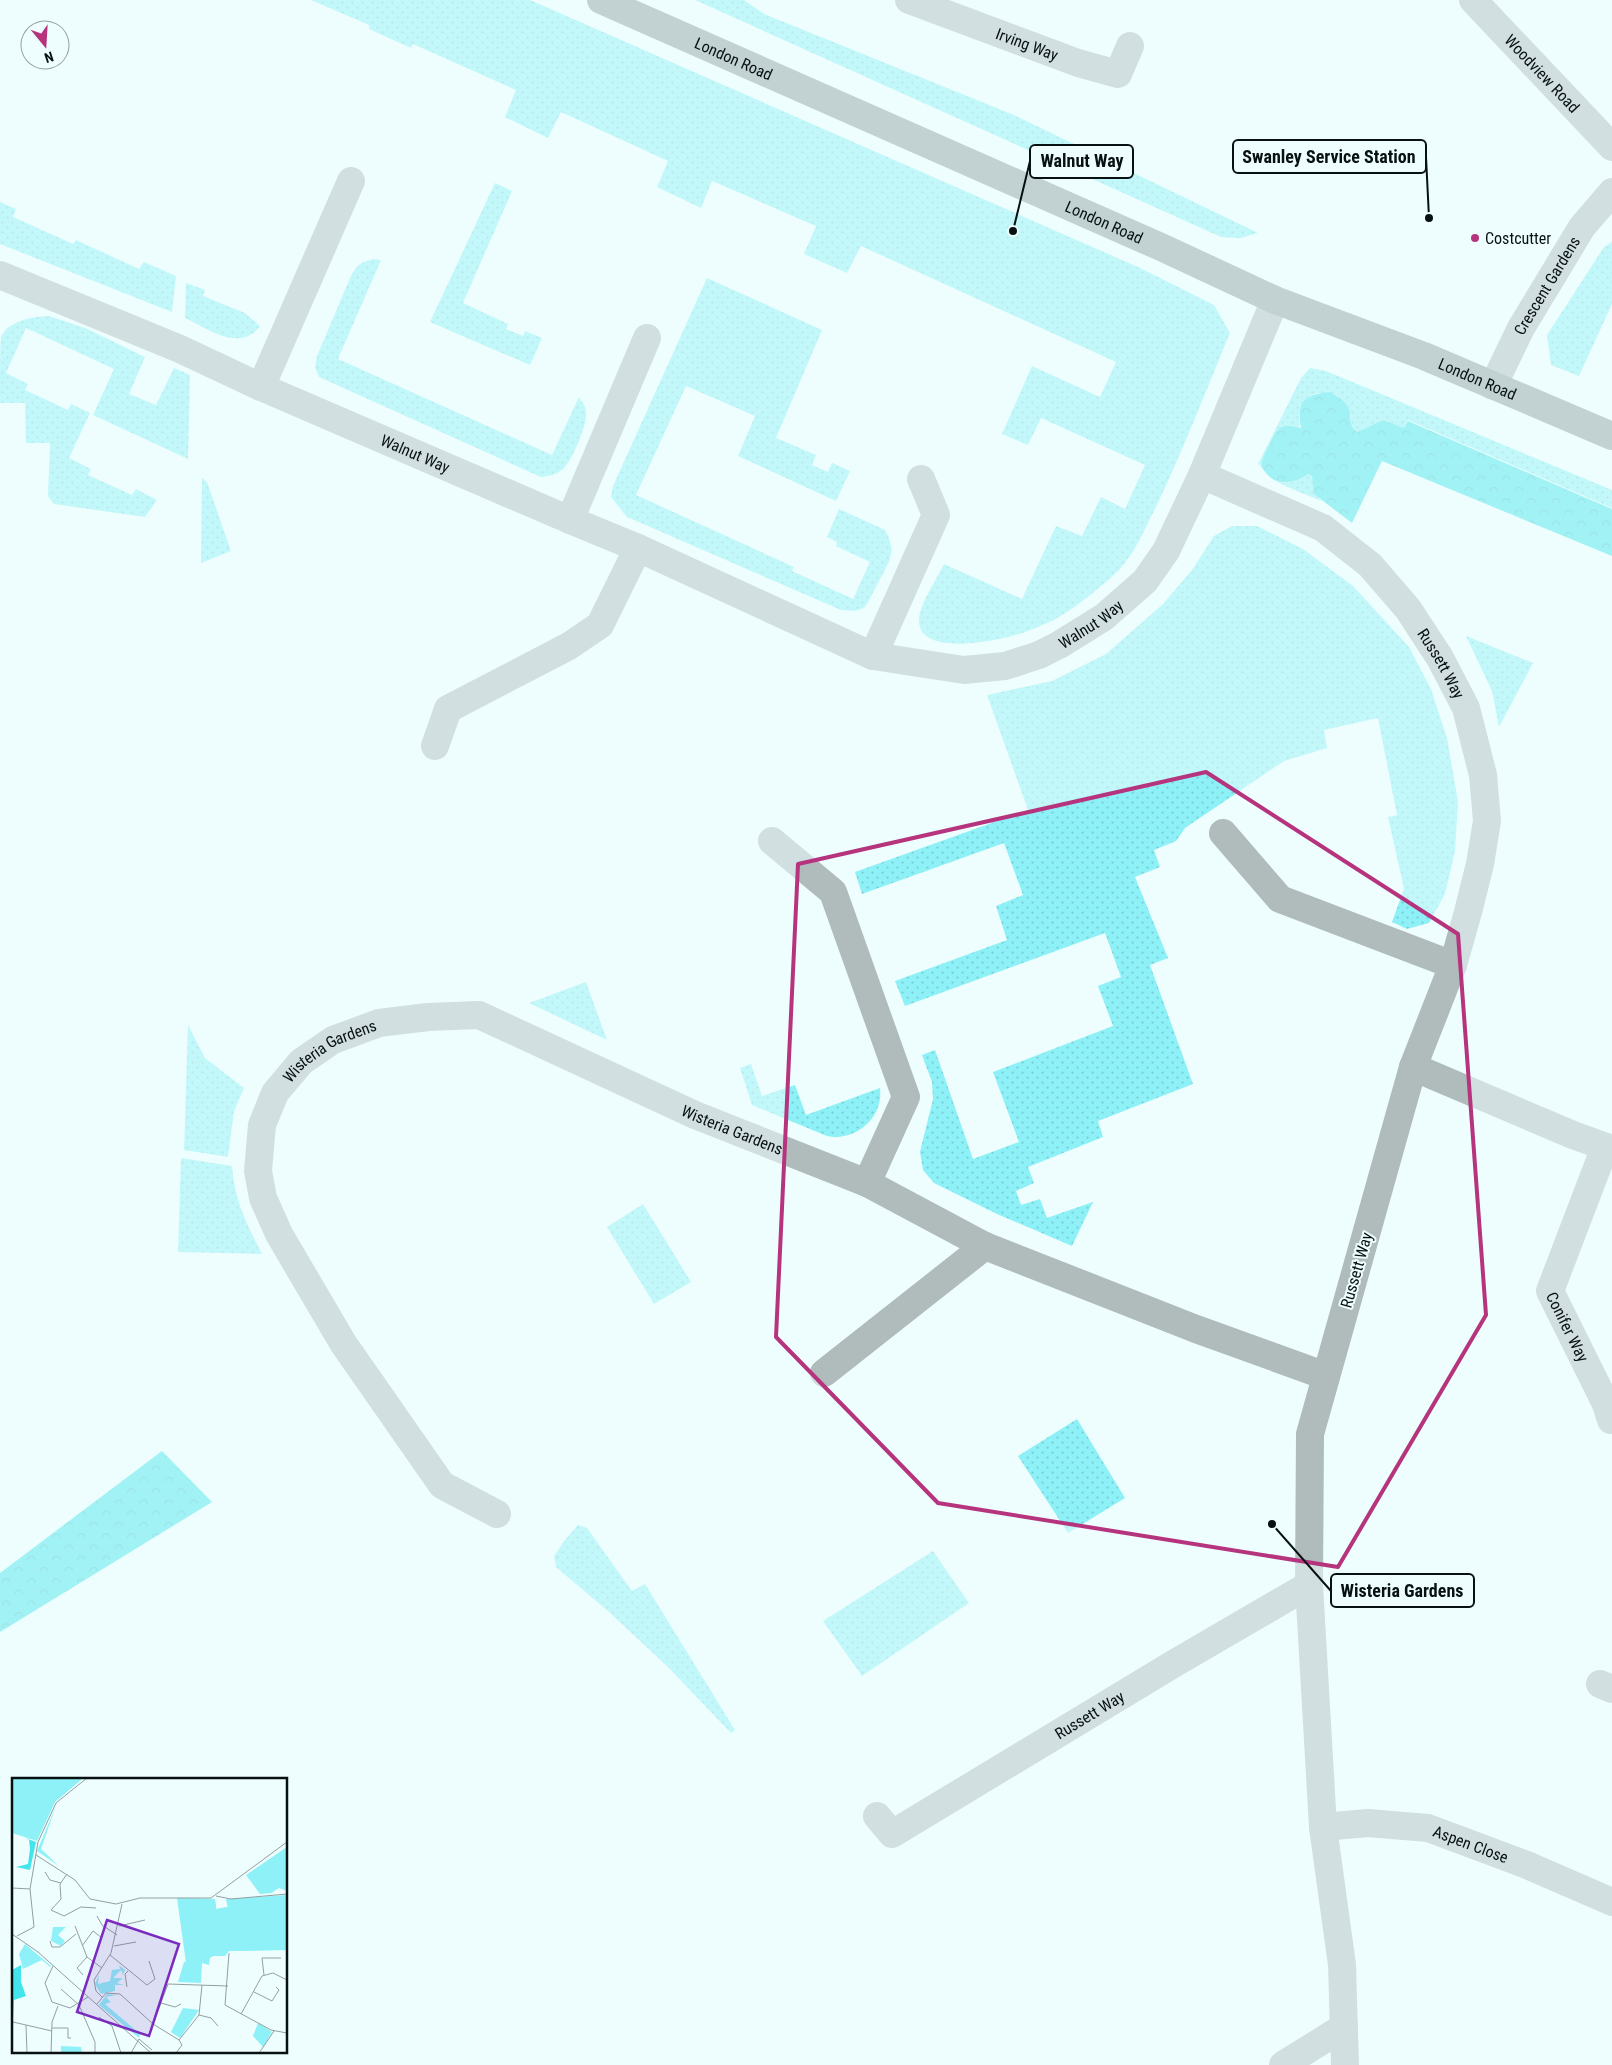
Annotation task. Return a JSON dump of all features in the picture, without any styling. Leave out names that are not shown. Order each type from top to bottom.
[{"type":"main road","name":"London Road","points":[[601,0],[1145,240],[1275,300],[1424,356],[1612,436]]},
{"type":"street","name":"Irving Way","points":[[909,0],[1078,62],[1118,74],[1130,46]]},
{"type":"street","name":"Woodview Road","points":[[1473,0],[1612,147]]},
{"type":"street","points":[[261,388],[351,181]]},
{"type":"street","name":"Crescent Gardens","points":[[1493,386],[1521,328],[1582,227],[1612,192]]},
{"type":"street","name":"Walnut Way","points":[[0,275],[180,349],[261,388],[638,548],[873,656],[964,670],[1005,666],[1039,655],[1104,617],[1145,581],[1166,551],[1202,475],[1275,300]]},
{"type":"street","points":[[570,520],[647,338]]},
{"type":"street","name":"Russett Way","points":[[1202,475],[1323,528],[1370,565],[1413,618],[1440,658],[1466,708],[1483,774],[1487,821],[1480,864],[1454,964],[1413,1067],[1310,1434],[1309,1586],[1323,1827],[1342,1965],[1345,2065]]},
{"type":"street","points":[[873,656],[936,515],[921,479]]},
{"type":"street","points":[[435,746],[448,709],[569,646],[600,625],[638,548]]},
{"type":"street","points":[[1223,833],[1280,899],[1454,964]]},
{"type":"street","points":[[772,841],[833,892],[906,1097],[867,1183]]},
{"type":"street","name":"Wisteria Gardens","points":[[497,1514],[442,1485],[343,1343],[279,1234],[263,1198],[258,1171],[262,1125],[275,1093],[302,1062],[333,1040],[379,1023],[428,1017],[480,1015],[695,1116],[867,1183],[985,1246],[1196,1329],[1326,1376]]},
{"type":"street","name":"Conifer Way","points":[[1413,1067],[1608,1148],[1550,1291],[1606,1404],[1611,1420]]},
{"type":"street","points":[[824,1373],[985,1246]]},
{"type":"street","name":"Russett Way","points":[[878,1816],[892,1834],[1199,1649],[1309,1586]]},
{"type":"street","name":"Aspen Close","points":[[1323,1827],[1368,1824],[1428,1828],[1527,1865],[1612,1902]]},
{"type":"street","points":[[1284,2065],[1344,2027]]},
{"type":"highlighted area","points":[[1206,772],[1458,934],[1486,1315],[1338,1567],[938,1503],[776,1337],[798,864]]},
{"type":"shaded area","points":[[311,0],[530,0],[1138,267],[1214,305],[1230,333],[1166,486],[1131,555],[1106,582],[1054,620],[1005,638],[977,643],[946,643],[933,640],[923,633],[919,617],[924,602],[944,564],[1022,599],[1056,526],[1082,536],[1101,497],[1125,509],[1145,465],[1041,418],[1028,445],[1002,434],[1032,366],[1100,397],[1116,362],[861,246],[847,273],[804,254],[816,226],[712,181],[701,208],[657,187],[668,161],[561,112],[548,138],[505,117],[516,90],[413,44],[411,48],[369,29],[369,25]]},
{"type":"shaded area","points":[[695,0],[744,0],[764,14],[1014,115],[1258,233],[1240,238],[1221,237]]},
{"type":"shaded area","points":[[495,183],[512,191],[463,303],[508,324],[506,329],[523,336],[525,331],[542,338],[530,365],[430,322]]},
{"type":"shaded area","points":[[0,202],[16,209],[13,217],[73,244],[76,240],[139,269],[144,262],[176,276],[172,312],[0,244]]},
{"type":"shaded area","points":[[1612,242],[1612,304],[1579,376],[1551,365],[1547,335],[1604,247]]},
{"type":"shaded area","points":[[374,259],[381,260],[338,359],[552,455],[579,397],[586,410],[585,425],[575,451],[563,469],[550,476],[541,477],[319,377],[315,367],[317,356],[350,278],[359,265]]},
{"type":"shaded area","points":[[707,278],[822,330],[776,438],[816,455],[812,465],[828,472],[832,463],[850,471],[836,501],[738,456],[755,416],[686,386],[636,495],[794,567],[792,571],[853,599],[870,562],[836,546],[837,542],[827,537],[839,509],[885,530],[892,550],[889,562],[864,608],[855,611],[841,610],[627,517],[611,497],[613,486]]},
{"type":"shaded area","points":[[186,283],[205,290],[203,296],[245,313],[260,326],[252,334],[243,338],[233,338],[214,332],[185,318]]},
{"type":"shaded area","points":[[49,316],[85,328],[145,357],[129,394],[156,405],[174,368],[190,375],[188,459],[93,415],[114,369],[26,328],[6,373],[28,384],[25,390],[68,410],[71,404],[90,413],[69,458],[91,469],[88,475],[132,495],[136,489],[157,500],[145,517],[54,504],[48,496],[50,443],[26,443],[25,403],[0,403],[1,337],[15,323],[35,317]]},
{"type":"shaded area","points":[[1310,368],[1326,371],[1612,490],[1612,508],[1408,420],[1404,428],[1383,420],[1357,432],[1346,405],[1333,393],[1309,396],[1300,409],[1300,427],[1287,426],[1276,431],[1260,466],[1265,472],[1258,464],[1301,378]]},
{"type":"shaded area","points":[[1308,474],[1312,476],[1315,495],[1322,501],[1287,487],[1277,481],[1288,483]]},
{"type":"shaded area","points":[[202,478],[207,482],[231,551],[201,563]]},
{"type":"shaded area","points":[[1232,526],[1257,526],[1303,549],[1353,586],[1409,647],[1431,689],[1447,738],[1458,802],[1455,851],[1445,894],[1429,923],[1407,929],[1392,922],[1404,889],[1388,817],[1397,815],[1378,718],[1324,730],[1327,748],[1284,761],[1185,828],[1176,841],[1154,850],[1160,867],[1135,877],[1168,958],[1150,965],[1193,1084],[1098,1121],[1103,1137],[1028,1167],[1034,1183],[1016,1191],[1021,1205],[1040,1199],[1047,1218],[1093,1202],[1072,1246],[997,1214],[934,1183],[923,1170],[920,1152],[933,1099],[932,1082],[922,1055],[935,1050],[973,1159],[1019,1142],[993,1072],[1113,1026],[1098,986],[1121,977],[1105,933],[905,1006],[895,981],[1007,940],[996,906],[1023,895],[1004,843],[862,894],[855,872],[1028,810],[987,695],[1052,681],[1106,654],[1163,604],[1192,570],[1214,536]]},
{"type":"shaded area","points":[[1466,636],[1533,663],[1499,727],[1492,691]]},
{"type":"shaded area","points":[[586,982],[607,1040],[529,1003]]},
{"type":"shaded area","points":[[188,1025],[205,1058],[244,1088],[234,1111],[228,1157],[184,1150]]},
{"type":"shaded area","points":[[751,1064],[762,1096],[795,1085],[806,1115],[880,1088],[880,1099],[877,1109],[866,1126],[857,1131],[837,1137],[827,1136],[752,1105],[740,1068]]},
{"type":"shaded area","points":[[181,1158],[232,1166],[238,1201],[262,1254],[178,1252]]},
{"type":"shaded area","points":[[643,1204],[691,1282],[654,1304],[607,1227]]},
{"type":"shaded area","points":[[1077,1419],[1125,1498],[1068,1533],[1018,1456]]},
{"type":"shaded area","points":[[578,1525],[587,1528],[632,1591],[645,1584],[735,1730],[731,1733],[669,1668],[608,1611],[556,1567],[554,1556]]},
{"type":"shaded area","points":[[933,1551],[969,1603],[862,1676],[823,1621]]},
{"type":"green space","points":[[1331,392],[1348,406],[1351,424],[1357,432],[1383,420],[1404,428],[1408,421],[1612,509],[1612,556],[1382,461],[1352,523],[1314,494],[1312,476],[1308,474],[1288,482],[1276,481],[1271,478],[1261,466],[1271,440],[1277,431],[1283,426],[1301,428],[1300,411],[1304,401],[1315,395]]},
{"type":"green space","points":[[162,1451],[212,1502],[0,1632],[0,1573]]},
{"type":"place","name":"Swanley Service Station","points":[[1429,218]]},
{"type":"place","name":"Walnut Way","points":[[1013,231]]},
{"type":"place","name":"Costcutter","points":[[1475,238]]},
{"type":"place","name":"Wisteria Gardens","points":[[1272,1524]]}]
